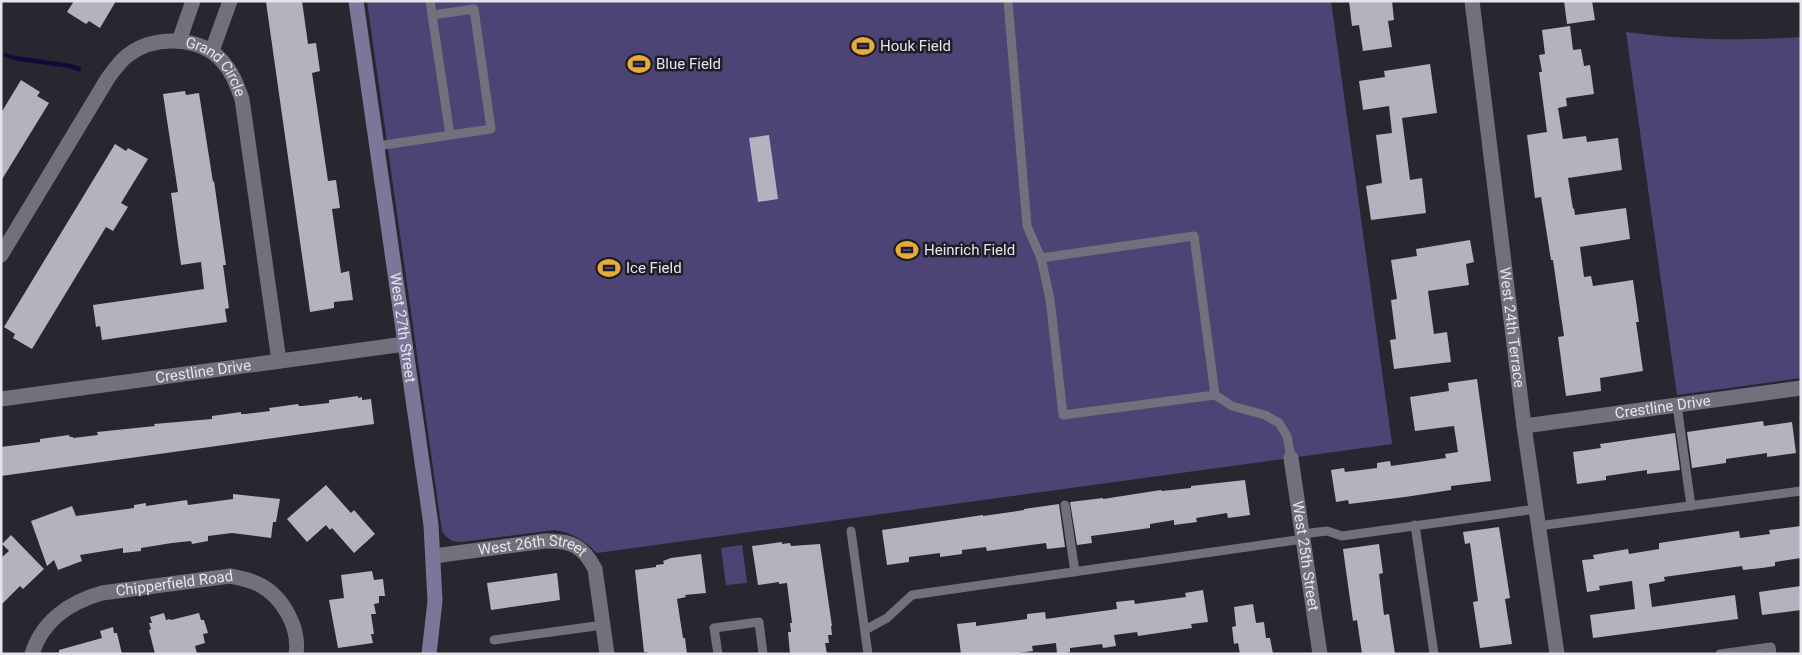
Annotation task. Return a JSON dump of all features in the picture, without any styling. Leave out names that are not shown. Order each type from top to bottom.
[{"type":"street","points":[[179,41],[193,1]]},
{"type":"street","points":[[212,51],[230,1]]},
{"type":"street","name":"West 27th Street","points":[[356,1],[431,525],[435,601],[428,654]]},
{"type":"street","name":"West 24th Terrace","points":[[1472,1],[1524,426],[1556,654]]},
{"type":"street","name":"Grand Circle","points":[[1,255],[108,78],[118,65],[129,55],[144,47],[160,42],[179,41],[196,44],[212,51],[223,62],[234,79],[242,99],[279,361]]},
{"type":"street","name":"Crestline Drive","points":[[1,399],[405,344]]},
{"type":"street","name":"Crestline Drive","points":[[1524,426],[1801,388]]},
{"type":"street","name":"West 25th Street","points":[[1291,458],[1320,654]]},
{"type":"street","name":"West 26th Street","points":[[434,556],[559,540],[581,549],[595,569],[607,654]]},
{"type":"street","name":"Chipperfield Road","points":[[32,654],[44,629],[57,615],[86,597],[115,591],[230,576],[247,579],[261,585],[282,605],[291,620],[295,634],[296,654]]},
{"type":"lane","points":[[430,1],[450,135]]},
{"type":"lane","points":[[1008,1],[1027,226],[1041,258],[1054,327],[1063,415],[1215,395],[1232,406],[1265,415],[1279,424],[1288,436],[1291,458]]},
{"type":"lane","points":[[377,146],[491,129],[474,8],[432,15]]},
{"type":"lane","points":[[1041,258],[1194,236],[1215,395]]},
{"type":"lane","points":[[1677,405],[1691,506]]},
{"type":"lane","points":[[1538,526],[1801,491]]},
{"type":"lane","points":[[1065,505],[1075,572]]},
{"type":"lane","points":[[865,630],[887,618],[912,595],[1302,537],[1327,531],[1342,536],[1536,509]]},
{"type":"lane","points":[[1415,525],[1434,654]]},
{"type":"lane","points":[[851,531],[868,654]]},
{"type":"lane","points":[[718,654],[714,628],[759,622],[763,654]]},
{"type":"lane","points":[[494,640],[603,625]]},
{"type":"lane","points":[[1720,654],[1771,647],[1772,654]]},
{"type":"shaded area","points":[[367,1],[1331,1],[1392,444],[597,553],[578,538],[555,530],[461,542],[452,541],[442,531]]},
{"type":"shaded area","points":[[1626,32],[1714,39],[1801,37],[1801,378],[1677,395]]},
{"type":"shaded area","points":[[742,545],[747,583],[726,585],[721,548]]},
{"type":"building","points":[[74,1],[116,1],[100,28],[89,21],[86,24],[67,12]]},
{"type":"building","points":[[302,1],[308,44],[316,43],[320,71],[312,73],[328,181],[336,180],[340,208],[332,209],[341,273],[349,271],[353,300],[334,302],[334,308],[310,312],[266,2]]},
{"type":"building","points":[[1349,1],[1392,1],[1394,20],[1388,21],[1392,47],[1363,51],[1359,25],[1352,26]]},
{"type":"building","points":[[1564,1],[1592,1],[1595,20],[1567,24]]},
{"type":"building","points":[[1570,26],[1573,50],[1581,49],[1584,66],[1590,65],[1594,94],[1566,98],[1567,106],[1558,108],[1563,139],[1586,136],[1587,142],[1618,138],[1622,170],[1568,178],[1573,209],[1575,215],[1626,208],[1630,239],[1580,247],[1584,277],[1591,276],[1593,286],[1633,280],[1639,322],[1636,322],[1643,371],[1600,378],[1601,391],[1566,396],[1558,337],[1564,336],[1553,260],[1551,260],[1541,197],[1535,198],[1527,135],[1547,132],[1539,72],[1542,72],[1539,55],[1545,54],[1542,30]]},
{"type":"building","points":[[1430,64],[1437,113],[1402,118],[1410,180],[1422,178],[1426,213],[1371,220],[1366,186],[1382,183],[1376,135],[1392,133],[1389,106],[1363,110],[1359,81],[1385,77],[1384,71]]},
{"type":"building","points":[[21,80],[40,92],[37,96],[49,103],[1,181],[1,113]]},
{"type":"building","points":[[185,91],[186,95],[199,93],[226,265],[223,265],[229,308],[225,309],[227,322],[102,340],[100,326],[96,327],[93,305],[204,289],[201,262],[181,265],[171,193],[178,192],[163,94]]},
{"type":"building","points":[[769,135],[778,199],[758,202],[749,138]]},
{"type":"building","points":[[115,144],[126,151],[128,148],[148,159],[121,203],[128,207],[113,231],[106,227],[32,349],[13,338],[15,334],[4,327]]},
{"type":"building","points":[[1470,240],[1474,262],[1466,264],[1469,285],[1428,291],[1434,334],[1447,332],[1451,362],[1394,369],[1390,340],[1396,339],[1391,300],[1397,299],[1391,260],[1417,256],[1416,249]]},
{"type":"building","points":[[1477,379],[1491,481],[1451,486],[1451,490],[1405,497],[1349,504],[1348,500],[1336,502],[1331,470],[1344,468],[1345,472],[1377,468],[1377,463],[1390,461],[1391,466],[1446,458],[1445,454],[1458,452],[1454,426],[1415,431],[1410,397],[1449,391],[1448,383]]},
{"type":"building","points":[[358,396],[358,398],[362,397],[362,400],[371,399],[374,424],[1,476],[1,447],[40,442],[40,439],[69,435],[73,438],[98,435],[97,432],[155,426],[154,424],[212,419],[212,416],[241,412],[241,414],[245,414],[270,411],[269,408],[298,404],[302,406],[329,403],[329,400]]},
{"type":"building","points":[[1763,421],[1764,426],[1792,422],[1796,453],[1767,457],[1767,453],[1726,459],[1726,463],[1692,468],[1687,432]]},
{"type":"building","points":[[1675,433],[1680,470],[1647,474],[1647,470],[1606,476],[1606,480],[1577,484],[1573,452],[1601,448],[1600,444]]},
{"type":"building","points":[[1245,480],[1250,515],[1228,518],[1227,513],[1196,518],[1197,522],[1174,525],[1174,520],[1150,524],[1150,528],[1091,536],[1092,543],[1077,545],[1070,502]]},
{"type":"building","points":[[326,485],[351,513],[354,510],[375,534],[354,553],[332,528],[330,530],[326,525],[307,542],[287,519]]},
{"type":"building","points":[[233,494],[280,499],[276,522],[273,522],[271,538],[232,533],[208,536],[208,541],[192,544],[191,541],[172,543],[141,548],[141,551],[123,553],[123,548],[80,555],[82,561],[58,570],[54,560],[47,566],[31,521],[72,506],[76,516],[134,508],[134,505],[146,503],[146,506],[187,500],[188,505],[233,499]]},
{"type":"building","points":[[1059,504],[1065,547],[1047,549],[1046,543],[987,551],[986,547],[962,550],[962,554],[940,557],[940,553],[909,557],[909,562],[887,565],[882,530]]},
{"type":"building","points":[[1801,526],[1801,558],[1775,562],[1775,566],[1762,568],[1743,570],[1742,566],[1664,577],[1665,581],[1649,584],[1652,607],[1735,595],[1738,619],[1593,638],[1590,615],[1635,609],[1632,581],[1599,586],[1600,590],[1587,592],[1582,560],[1594,559],[1593,555],[1628,549],[1629,554],[1659,549],[1659,543],[1739,531],[1740,538],[1770,534],[1769,530]]},
{"type":"building","points":[[1499,527],[1510,598],[1505,599],[1512,644],[1480,648],[1473,602],[1478,601],[1470,543],[1465,544],[1463,532]]},
{"type":"building","points":[[11,535],[44,569],[23,589],[20,586],[1,605],[1,558],[9,551],[2,544]]},
{"type":"building","points":[[782,542],[782,544],[790,543],[791,546],[820,544],[832,626],[832,635],[828,635],[829,643],[825,643],[827,654],[790,654],[788,632],[791,632],[790,623],[792,623],[787,583],[779,584],[779,582],[758,585],[752,546]]},
{"type":"building","points":[[1379,544],[1383,573],[1379,574],[1384,615],[1389,614],[1395,654],[1362,654],[1357,620],[1353,621],[1343,549]]},
{"type":"building","points":[[701,554],[706,593],[685,595],[686,597],[677,599],[687,654],[647,654],[647,652],[644,652],[635,570],[656,567],[656,565],[664,564],[663,561],[671,558]]},
{"type":"building","points":[[372,571],[374,580],[383,579],[385,596],[379,596],[379,603],[374,604],[376,614],[371,614],[374,634],[371,634],[373,643],[338,648],[329,600],[344,598],[341,575]]},
{"type":"building","points":[[557,573],[560,600],[491,610],[487,583]]},
{"type":"building","points":[[1801,586],[1801,610],[1762,615],[1759,592]]},
{"type":"building","points":[[1203,590],[1208,622],[1191,624],[1192,628],[1138,636],[1137,632],[1114,635],[1116,646],[1103,648],[1102,644],[1070,648],[1070,652],[1062,654],[1057,654],[1056,643],[1032,646],[1033,651],[1010,654],[961,654],[957,624],[976,622],[976,626],[1027,619],[1027,614],[1045,612],[1046,619],[1117,609],[1116,602],[1134,600],[1135,604],[1186,597],[1185,593]]},
{"type":"building","points":[[1253,604],[1256,623],[1264,622],[1266,638],[1270,638],[1273,654],[1240,654],[1238,643],[1234,644],[1232,627],[1236,626],[1234,607]]},
{"type":"building","points":[[164,613],[166,620],[171,620],[199,613],[201,620],[204,620],[208,633],[203,634],[205,643],[195,646],[197,654],[155,654],[149,630],[151,629],[149,623],[152,623],[150,617]]},
{"type":"building","points":[[113,627],[114,633],[117,633],[122,654],[59,654],[59,650],[102,638],[100,631]]},
{"type":"waterway","points":[[6,55],[79,69]]},
{"type":"place","name":"Houk Field","points":[[863,46]]},
{"type":"place","name":"Blue Field","points":[[639,64]]},
{"type":"place","name":"Heinrich Field","points":[[907,250]]},
{"type":"place","name":"Ice Field","points":[[609,268]]}]
